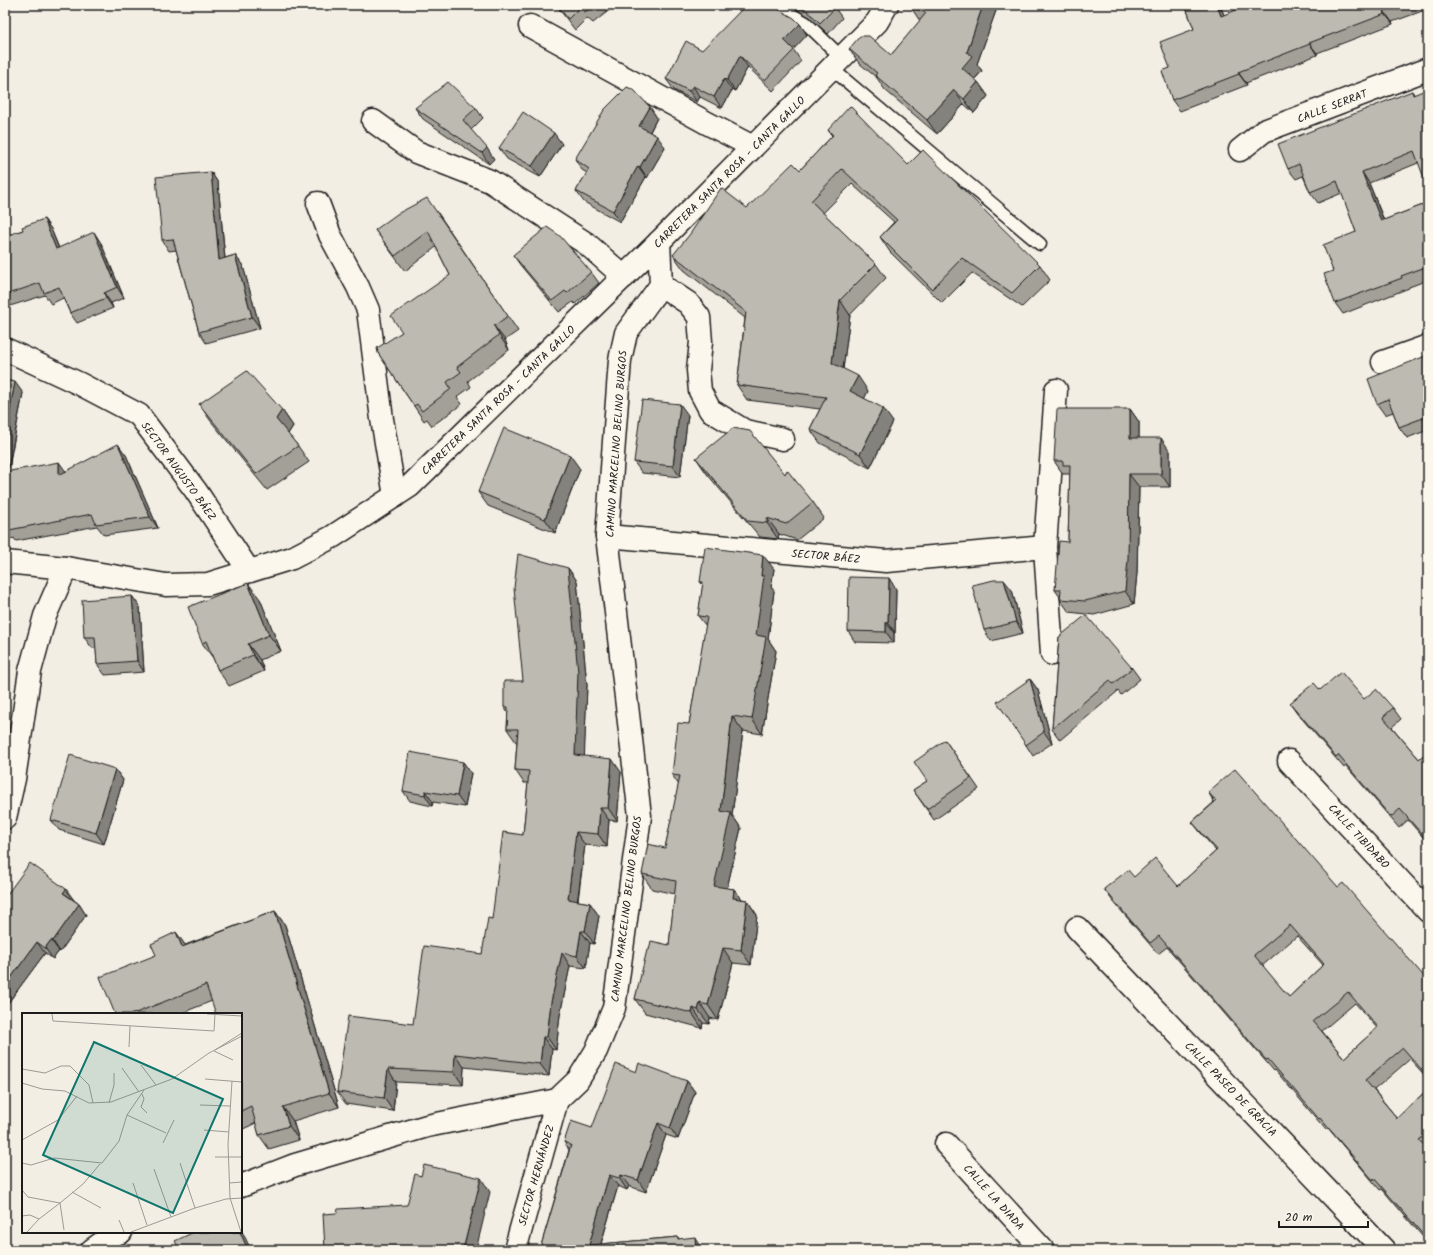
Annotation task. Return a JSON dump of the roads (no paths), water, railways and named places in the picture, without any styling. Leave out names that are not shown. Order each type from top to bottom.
[{"type":"street","name":"CARRETERA SANTA ROSA - CANTA GALLO","points":[[5,562],[66,568],[166,585],[208,584],[292,558],[332,537],[410,486],[624,277],[754,147],[877,22],[887,5]]},
{"type":"street","points":[[530,26],[706,123],[754,147]]},
{"type":"street","name":"CALLE SERRAT","points":[[1240,150],[1264,132],[1428,69]]},
{"type":"street","points":[[373,121],[416,152],[490,181],[586,244],[624,277]]},
{"type":"street","points":[[318,203],[330,236],[358,287],[368,310],[372,354],[395,496]]},
{"type":"street","points":[[659,242],[661,285],[688,303],[699,318],[701,342],[698,370],[700,391],[710,410],[745,431],[783,439]]},
{"type":"street","name":"CAMINO MARCELINO BELINO BURGOS","points":[[557,1100],[578,1080],[596,1052],[614,1008],[640,816],[607,536],[620,360],[626,333],[661,285]]},
{"type":"street","points":[[1383,362],[1428,346]]},
{"type":"street","name":"SECTOR AUGUSTO BÁEZ","points":[[5,349],[80,384],[139,415],[196,491],[249,571]]},
{"type":"street","points":[[1052,654],[1045,547],[1056,390]]},
{"type":"street","name":"SECTOR BÁEZ","points":[[607,536],[886,561],[1045,547]]},
{"type":"street","points":[[5,818],[14,779],[30,671],[45,616],[66,568]]},
{"type":"street","name":"CALLE TIBIDABO","points":[[1289,762],[1428,911]]},
{"type":"street","name":"CALLE PASEO DE GRACIA","points":[[1077,928],[1384,1250]]},
{"type":"street","points":[[242,1186],[295,1165],[427,1126],[557,1100]]},
{"type":"street","name":"SECTOR HERNÁNDEZ","points":[[515,1250],[557,1100]]},
{"type":"street","name":"CALLE LA DIADA","points":[[946,1144],[1043,1250]]},
{"type":"street","points":[[92,1250],[113,1235],[118,1233]]},
{"type":"lane","points":[[774,5],[806,23],[836,63],[1040,244]]}]
